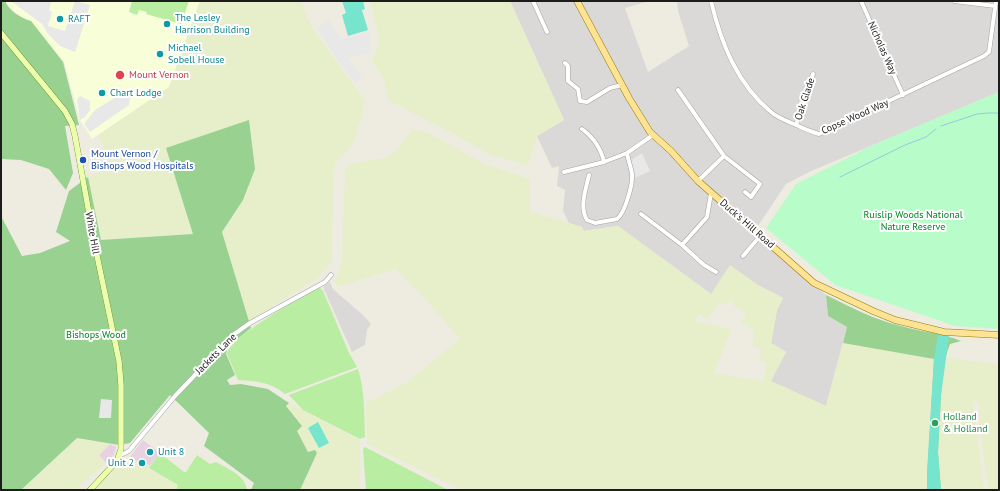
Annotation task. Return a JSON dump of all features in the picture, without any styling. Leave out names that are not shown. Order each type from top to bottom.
[{"type":"main road","name":"Duck's Hill Road","points":[[577,1],[622,85],[653,135],[671,151],[711,193],[814,283],[877,313],[896,320],[944,332],[999,335]]},
{"type":"street","points":[[534,1],[547,32]]},
{"type":"street","name":"Copse Wood Way","points":[[711,1],[724,47],[745,85],[771,112],[818,134],[984,56],[988,52],[995,6]]},
{"type":"street","name":"Nicholas Way","points":[[861,1],[903,94]]},
{"type":"street","points":[[954,1],[995,6],[996,1]]},
{"type":"street","name":"White Hill","points":[[1,33],[65,111],[72,124],[119,361],[122,444],[119,456]]},
{"type":"street","points":[[565,62],[568,66],[568,81],[578,89],[580,101],[587,102],[610,88],[622,85]]},
{"type":"street","name":"Oak Glade","points":[[796,125],[813,74]]},
{"type":"street","points":[[678,90],[724,156],[760,184],[751,197],[745,192]]},
{"type":"street","points":[[582,129],[591,136],[602,150],[604,162]]},
{"type":"street","points":[[564,172],[604,162],[627,153],[653,135]]},
{"type":"street","points":[[589,175],[583,212],[587,220],[595,223],[617,219],[624,209],[631,186],[632,174],[627,153]]},
{"type":"street","points":[[698,181],[724,156]]},
{"type":"street","points":[[682,245],[707,217],[711,193]]},
{"type":"street","points":[[641,214],[682,245],[704,266],[716,272]]},
{"type":"street","points":[[744,256],[760,236]]},
{"type":"street","name":"Jackets Lane","points":[[119,456],[129,451],[175,396],[232,335],[250,323],[322,282],[325,282],[331,275]]},
{"type":"street","points":[[90,490],[119,456]]},
{"type":"shaded area","name":"Mount Vernon","points":[[5,1],[200,1],[169,87],[92,139],[80,120],[64,62],[31,21],[23,19],[9,7]]},
{"type":"shaded area","points":[[11,1],[51,1],[49,10],[52,12],[48,26],[65,31],[75,1],[90,5],[75,52],[60,46],[48,34],[42,24]]},
{"type":"shaded area","points":[[200,1],[300,1],[313,29],[365,101],[355,140],[345,154],[336,161],[333,174],[332,261],[317,279],[249,321],[222,232],[243,200],[193,234],[101,240],[88,177],[111,168],[107,154],[98,135],[169,87]]},
{"type":"shaded area","points":[[342,1],[363,1],[365,9],[362,10],[368,30],[348,36],[342,15],[346,13]]},
{"type":"shaded area","points":[[371,1],[510,1],[564,120],[537,136],[528,165],[491,155],[388,100],[384,80],[372,60],[380,43]]},
{"type":"shaded area","points":[[510,1],[622,1],[623,3],[623,1],[649,1],[625,8],[648,72],[689,46],[678,11],[677,1],[999,1],[999,92],[809,172],[786,184],[754,232],[826,295],[828,316],[847,327],[826,406],[770,381],[786,352],[771,343],[777,310],[783,298],[758,285],[711,294],[618,226],[584,231],[582,227],[569,223],[563,211],[565,190],[557,186],[559,166],[552,168],[537,136],[564,120]]},
{"type":"shaded area","points":[[329,20],[341,39],[370,32],[370,53],[348,58],[362,77],[355,83],[317,28]]},
{"type":"shaded area","points":[[126,91],[130,97],[129,105],[90,132],[84,124],[95,110]]},
{"type":"shaded area","points":[[80,96],[90,101],[90,110],[85,117],[80,120],[77,100]]},
{"type":"shaded area","points":[[412,129],[428,133],[484,164],[530,179],[530,212],[582,227],[584,231],[618,226],[711,294],[730,265],[758,285],[783,298],[777,310],[771,343],[786,352],[771,381],[826,406],[843,343],[934,359],[927,490],[462,490],[367,444],[366,403],[406,383],[460,339],[429,303],[396,269],[337,287],[334,280],[337,277],[342,260],[345,173],[347,167],[351,164],[389,157],[403,143]],"holes":[[[732,300],[734,306],[746,313],[741,322],[753,330],[753,347],[761,348],[760,361],[766,362],[764,382],[714,373],[731,329],[695,321],[699,314],[708,319],[720,303],[726,304]]]},
{"type":"shaded area","points":[[642,153],[650,171],[635,178],[631,163],[633,159]]},
{"type":"shaded area","points":[[330,282],[333,289],[363,315],[371,324],[367,330],[365,345],[352,352],[323,287]]},
{"type":"shaded area","name":"Holland & Holland","points":[[938,334],[949,336],[941,395],[938,452],[941,490],[927,490],[934,359]]},
{"type":"shaded area","points":[[945,358],[999,364],[999,490],[989,490],[983,454],[979,402],[973,401],[984,490],[941,490],[938,452],[941,395]]},
{"type":"shaded area","points":[[101,399],[112,400],[111,418],[99,418]]},
{"type":"shaded area","points":[[289,403],[360,440],[360,490],[300,490],[317,453],[308,452],[297,431],[302,426],[286,405]]},
{"type":"shaded area","points":[[318,422],[329,443],[319,448],[308,428]]},
{"type":"shaded area","points":[[77,438],[110,444],[99,455],[106,463],[75,490],[21,490]]},
{"type":"shaded area","points":[[143,440],[160,453],[150,466],[144,462],[142,465],[130,457]]},
{"type":"shaded area","points":[[110,444],[116,447],[114,455],[106,463],[99,455]]},
{"type":"shaded area","points":[[130,457],[142,465],[145,462],[150,466],[148,469],[177,485],[175,490],[94,490],[108,474],[112,476],[112,471]]},
{"type":"green space","points":[[1,1],[5,1],[9,8],[16,14],[31,21],[63,62],[79,125],[65,126],[73,173],[66,190],[49,169],[21,160],[1,159]]},
{"type":"green space","points":[[132,1],[189,1],[181,24],[146,14],[147,12],[139,10],[137,15],[129,12]]},
{"type":"green space","name":"Ruislip Woods National Nature Reserve","points":[[999,92],[999,329],[955,326],[835,285],[766,228],[796,184],[873,145]]},
{"type":"green space","name":"Bishops Wood","points":[[249,120],[255,169],[243,200],[222,232],[251,328],[228,347],[226,354],[235,375],[227,380],[230,385],[241,384],[268,389],[289,403],[286,406],[302,426],[297,431],[308,452],[315,450],[317,453],[300,490],[251,490],[254,483],[204,446],[209,433],[170,395],[130,443],[119,445],[77,438],[21,490],[1,490],[1,216],[22,256],[40,253],[70,241],[56,232],[69,191],[88,177],[101,240],[193,234],[166,148]]},
{"type":"green space","points":[[319,287],[323,291],[349,353],[357,367],[285,394],[269,385],[238,380],[227,354],[231,347],[240,338],[267,318]]},
{"type":"green space","points":[[826,295],[863,313],[882,320],[961,341],[950,344],[945,358],[941,395],[938,452],[941,490],[932,478],[927,479],[934,359],[843,343],[847,327],[828,316]]},
{"type":"green space","points":[[358,369],[363,394],[365,437],[360,439],[303,410],[289,395]]},
{"type":"green space","points":[[365,447],[448,490],[366,490],[363,449]]},
{"type":"green space","points":[[160,453],[184,472],[186,472],[197,455],[210,464],[216,462],[239,476],[246,485],[247,490],[176,490],[178,485],[149,468]]},
{"type":"waterway","points":[[941,126],[977,114],[999,113]]},
{"type":"waterway","points":[[840,177],[905,145],[926,137],[936,129]]},
{"type":"place","name":"RAFT","points":[[60,19]]},
{"type":"place","name":"The Lesley Harrison Building","points":[[167,24]]},
{"type":"place","name":"Michael Sobell House","points":[[160,54]]},
{"type":"place","name":"Mount Vernon","points":[[120,75]]},
{"type":"place","name":"Chart Lodge","points":[[102,93]]},
{"type":"place","name":"Mount Vernon / Bishops Wood Hospitals","points":[[83,160]]},
{"type":"place","name":"Holland & Holland","points":[[935,423]]},
{"type":"place","name":"Unit 8","points":[[150,452]]},
{"type":"place","name":"Unit 2","points":[[142,463]]}]
